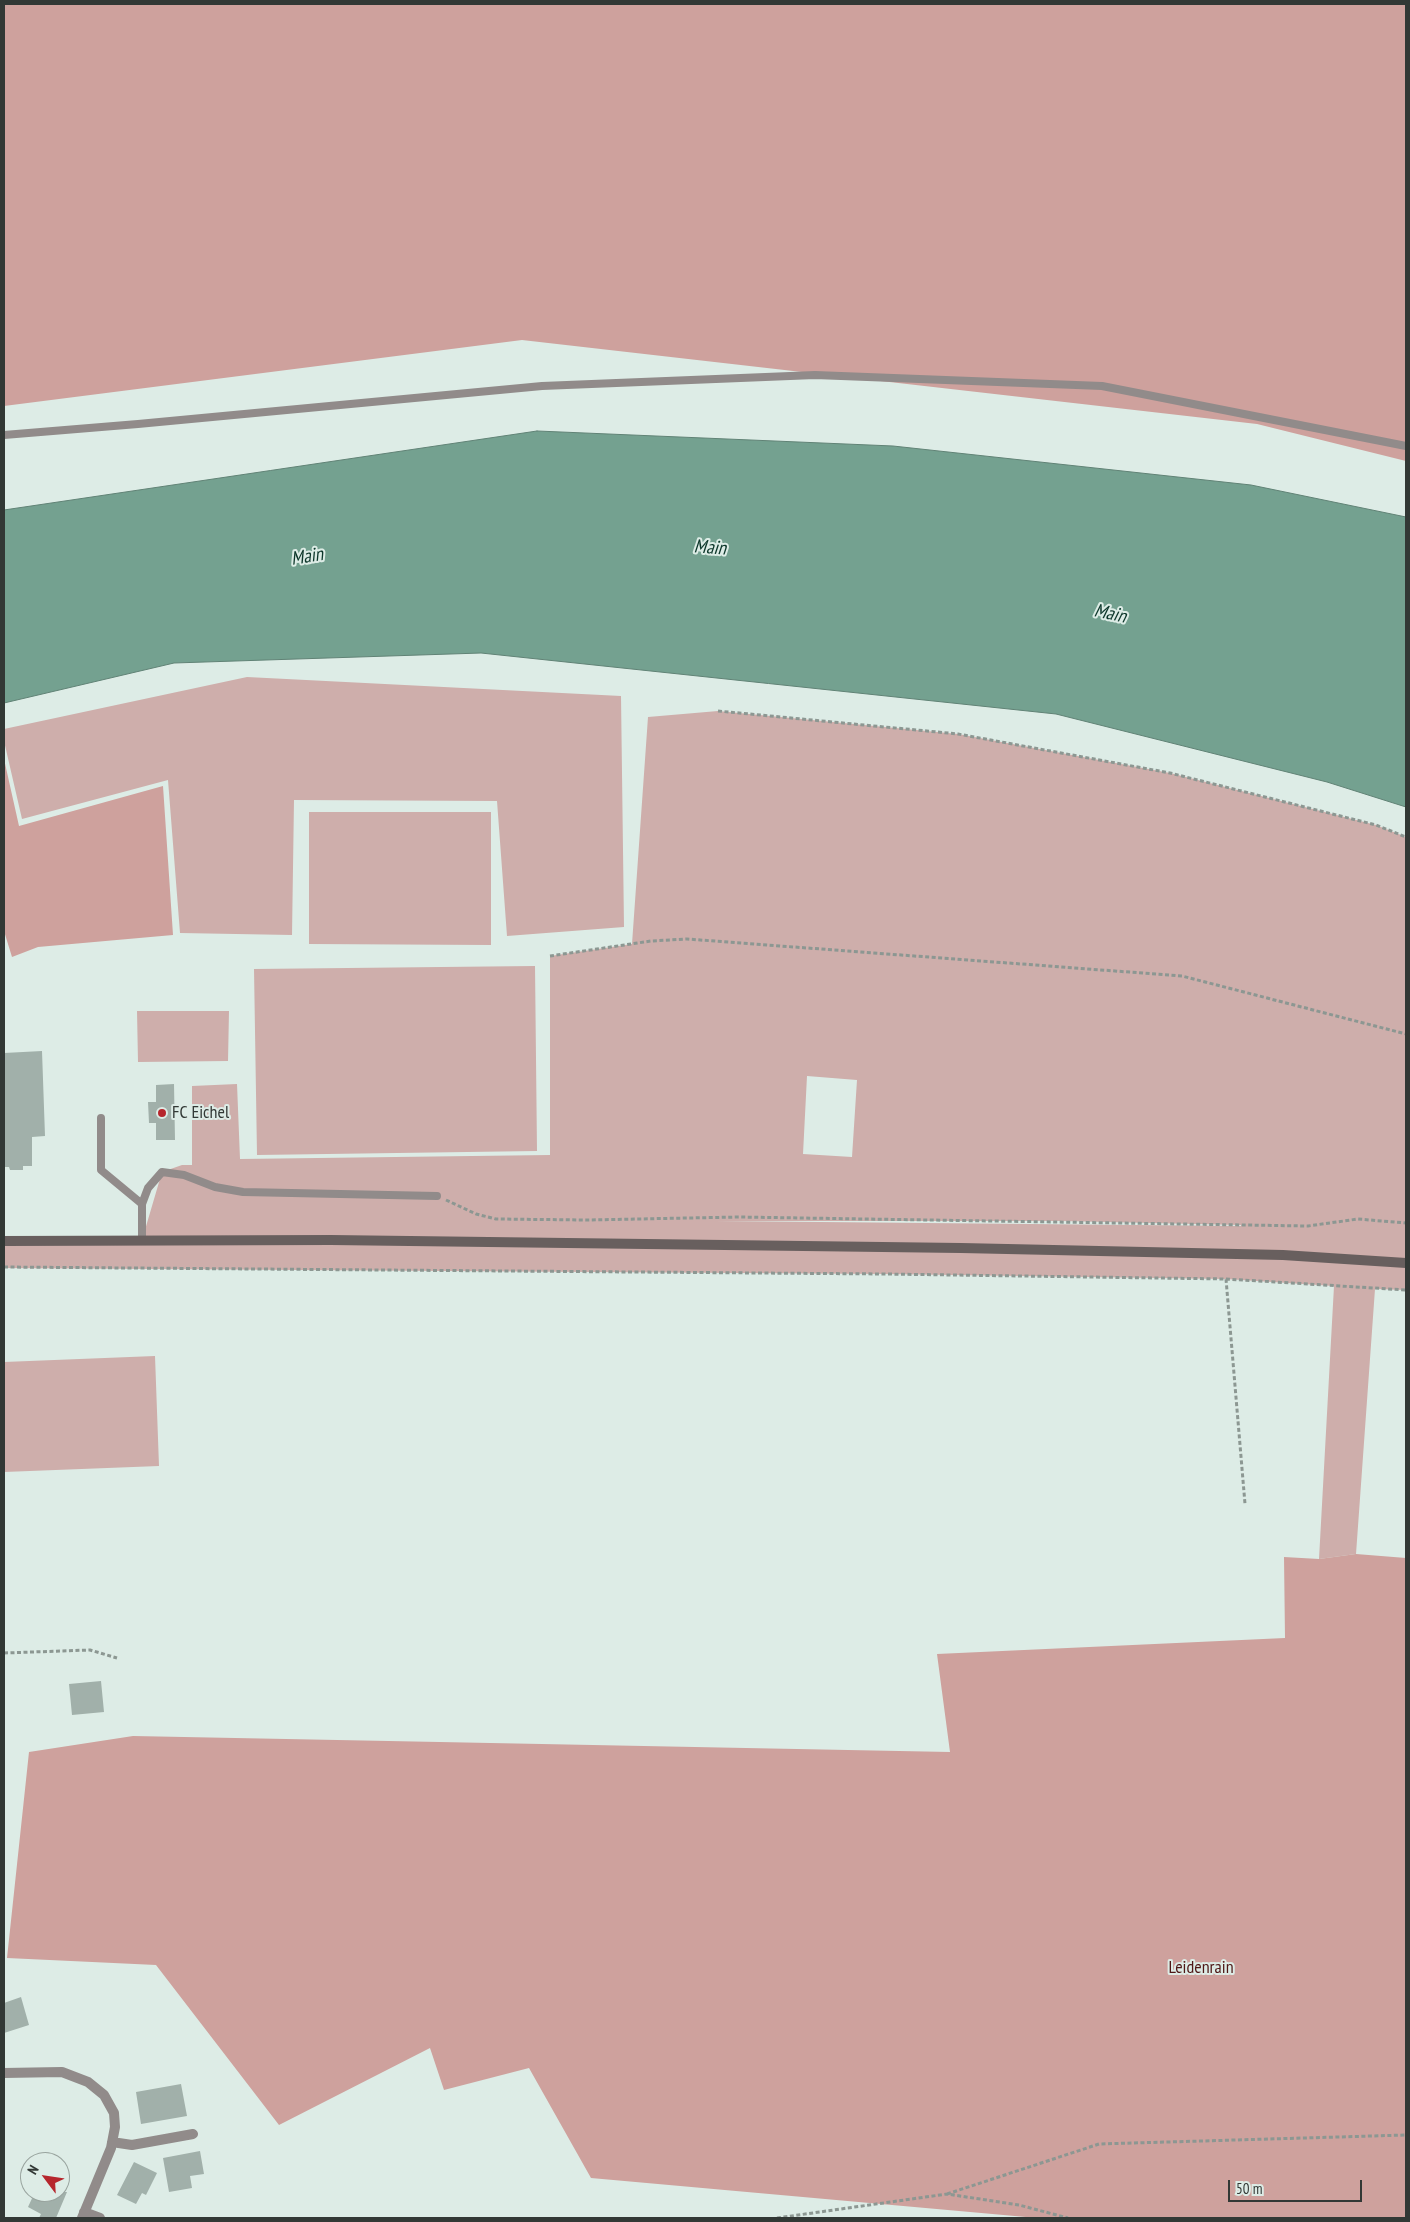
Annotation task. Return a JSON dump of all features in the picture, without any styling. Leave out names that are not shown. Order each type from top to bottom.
[{"type":"main road","points":[[4,1241],[332,1240],[961,1248],[1283,1256],[1406,1263]]},
{"type":"street","points":[[4,2073],[62,2072],[88,2082],[104,2095],[114,2113],[115,2128],[112,2145],[83,2215],[100,2218]]},
{"type":"street","points":[[112,2145],[132,2145],[193,2134]]},
{"type":"lane","points":[[4,435],[542,386],[815,375],[1102,386],[1406,446]]},
{"type":"lane","points":[[101,1118],[101,1170],[142,1204]]},
{"type":"lane","points":[[142,1241],[142,1204],[148,1188],[155,1177],[162,1172],[168,1171],[215,1187],[243,1192],[437,1196]]},
{"type":"path","points":[[718,711],[958,734],[1170,772],[1376,825],[1406,837]]},
{"type":"path","points":[[550,956],[651,941],[687,940],[1182,976],[1406,1034]]},
{"type":"path","points":[[437,1196],[476,1214],[496,1219],[587,1220],[739,1217],[1308,1226],[1358,1219],[1406,1223]]},
{"type":"path","points":[[4,1267],[816,1273],[1226,1279],[1406,1290]]},
{"type":"path","points":[[1226,1279],[1245,1504]]},
{"type":"path","points":[[4,1653],[90,1650],[118,1658]]},
{"type":"path","points":[[777,2218],[947,2194],[1099,2144],[1406,2135]]},
{"type":"path","points":[[947,2194],[1019,2205],[1068,2218]]},
{"type":"shaded area","points":[[247,677],[621,696],[624,927],[507,936],[497,801],[294,800],[292,935],[180,933],[168,780],[22,819],[4,741],[4,729]]},
{"type":"shaded area","points":[[718,711],[958,734],[1170,773],[1376,825],[1406,837],[1406,1290],[1375,1289],[1356,1554],[1319,1559],[1334,1286],[1226,1279],[885,1274],[4,1268],[4,1241],[142,1240],[162,1172],[182,1165],[192,1165],[192,1086],[237,1084],[240,1159],[550,1155],[550,956],[632,944],[648,717]],"holes":[[[807,1076],[857,1080],[852,1157],[803,1154]],[[716,1221],[1061,1221],[1241,1226]]]},
{"type":"shaded area","points":[[309,812],[491,812],[491,945],[309,944]]},
{"type":"shaded area","points":[[535,966],[537,1151],[257,1155],[254,969]]},
{"type":"shaded area","points":[[137,1011],[229,1011],[228,1061],[138,1062]]},
{"type":"shaded area","points":[[155,1356],[159,1466],[4,1472],[4,1362]]},
{"type":"green space","points":[[4,4],[1406,4],[1406,461],[1257,424],[522,340],[4,406]]},
{"type":"green space","points":[[4,759],[19,826],[163,786],[173,935],[38,947],[12,957],[4,931]]},
{"type":"green space","name":"Leidenrain","points":[[1356,1554],[1406,1558],[1406,2218],[1037,2218],[591,2178],[529,2068],[444,2090],[430,2048],[279,2125],[156,1965],[7,1958],[29,1752],[133,1736],[950,1752],[937,1654],[1285,1638],[1284,1557],[1319,1559]]},
{"type":"water","name":"Main","points":[[537,431],[893,446],[1251,485],[1406,517],[1406,807],[1327,782],[1056,714],[481,653],[174,663],[4,703],[4,510]]},
{"type":"building","points":[[42,1051],[45,1136],[32,1137],[32,1166],[23,1166],[23,1170],[10,1170],[9,1167],[4,1167],[4,1053]]},
{"type":"building","name":"FC Eichel","points":[[174,1084],[175,1140],[156,1140],[156,1123],[149,1123],[148,1102],[156,1102],[156,1085]]},
{"type":"building","points":[[101,1681],[104,1712],[72,1715],[69,1684]]},
{"type":"building","points":[[21,1997],[29,2025],[4,2033],[4,2003]]},
{"type":"building","points":[[181,2084],[187,2116],[141,2124],[136,2092]]},
{"type":"building","points":[[200,2151],[204,2174],[190,2176],[192,2188],[169,2192],[163,2158]]},
{"type":"building","points":[[134,2162],[157,2173],[146,2195],[142,2193],[136,2204],[117,2195]]},
{"type":"building","points":[[30,2202],[63,2202],[56,2218],[39,2218],[41,2214],[28,2207]]},
{"type":"place","name":"FC Eichel","points":[[162,1113]]}]
